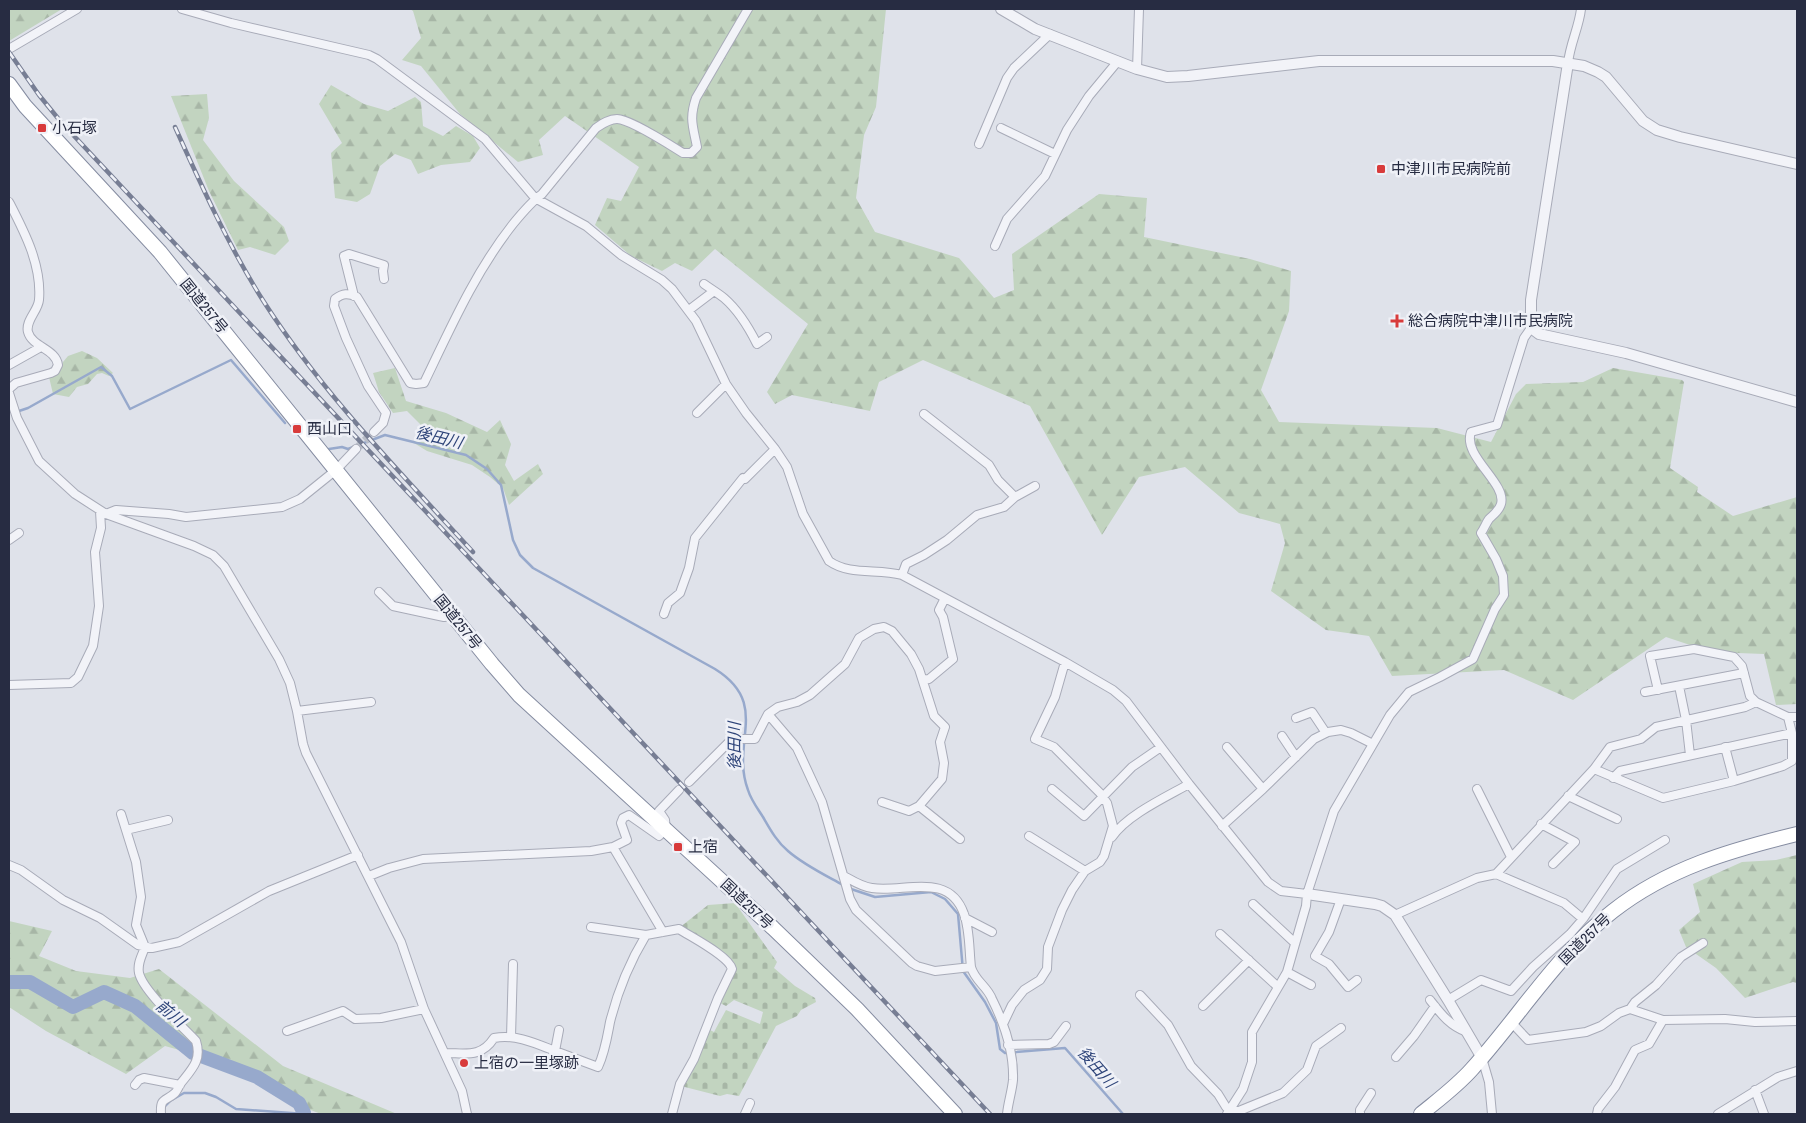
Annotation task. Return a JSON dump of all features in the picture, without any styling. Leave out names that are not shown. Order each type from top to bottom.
[{"type":"highway","name":"国道257号","points":[[9,84],[25,106],[160,252],[492,664],[530,707],[773,928],[857,1009],[955,1114]]},
{"type":"highway","name":"国道257号","points":[[1421,1114],[1471,1072],[1551,973],[1586,934],[1613,911],[1675,872],[1740,848],[1797,834]]},
{"type":"street","points":[[11,48],[77,9]]},
{"type":"street","points":[[182,9],[232,23],[361,52],[377,59],[485,140],[535,198],[586,226],[621,255],[662,280],[689,310],[726,384],[746,413],[775,448],[787,467],[802,514],[829,561],[845,569],[902,575],[1065,662],[1113,690],[1126,701],[1222,826],[1275,888],[1281,891],[1382,906],[1395,915],[1482,1058],[1489,1082],[1492,1114]]},
{"type":"street","points":[[374,432],[383,423],[386,413],[368,386],[346,338],[334,306],[335,299],[342,294],[350,294],[357,298],[410,383],[424,383],[498,242],[535,198],[542,194],[596,128],[607,121],[618,119],[631,123],[683,153],[691,153],[697,147],[690,116],[696,98],[748,9]]},
{"type":"street","points":[[1001,9],[1022,22],[1050,34],[1137,68],[1167,76],[1188,76],[1319,61],[1553,61],[1584,66],[1606,77],[1643,121],[1657,130],[1797,164]]},
{"type":"street","points":[[1137,68],[1139,9]]},
{"type":"street","points":[[1229,1112],[1244,1089],[1252,1062],[1252,1032],[1287,972],[1306,906],[1307,894],[1334,811],[1390,715],[1409,692],[1473,659],[1495,609],[1504,595],[1503,576],[1481,533],[1501,504],[1500,496],[1472,450],[1469,437],[1472,432],[1497,425],[1524,338],[1531,328],[1531,300],[1569,54],[1579,25],[1581,9]]},
{"type":"street","points":[[979,144],[1007,78],[1014,68],[1050,34]]},
{"type":"street","points":[[995,246],[1007,219],[1046,176],[1067,130],[1089,96],[1118,61]]},
{"type":"street","points":[[1001,128],[1055,154]]},
{"type":"street","points":[[9,202],[26,237],[36,266],[39,287],[39,301],[27,329],[32,339],[58,361],[55,371],[16,383],[9,389]]},
{"type":"street","points":[[354,296],[344,256],[349,254],[384,265],[384,279]]},
{"type":"street","points":[[704,284],[732,305],[750,330],[757,344],[768,337]]},
{"type":"street","points":[[689,310],[714,291]]},
{"type":"street","points":[[1531,328],[1539,334],[1626,353],[1797,402]]},
{"type":"street","points":[[9,365],[41,347]]},
{"type":"street","points":[[697,413],[726,384]]},
{"type":"street","points":[[9,393],[17,418],[39,461],[75,494],[103,512],[213,555],[224,566],[279,659],[290,683],[306,752],[401,942],[424,1009],[462,1091],[467,1114]]},
{"type":"street","points":[[924,414],[989,465],[998,480],[1015,498]]},
{"type":"street","points":[[664,614],[668,603],[680,594],[689,568],[695,538],[743,478],[745,479],[775,448]]},
{"type":"street","points":[[103,512],[116,510],[186,517],[282,507],[300,499],[336,470],[356,449]]},
{"type":"street","points":[[902,575],[906,564],[947,540],[977,515],[1004,507],[1035,486]]},
{"type":"street","points":[[9,685],[71,683],[78,677],[92,646],[99,606],[95,552],[103,512]]},
{"type":"street","points":[[9,540],[19,533]]},
{"type":"street","points":[[379,592],[393,606],[444,617],[453,615]]},
{"type":"street","points":[[923,680],[929,679],[953,659],[943,617],[939,610],[945,598]]},
{"type":"street","points":[[689,782],[728,743],[739,739],[755,739],[768,714],[778,707],[797,702],[810,695],[845,664],[859,638],[874,628],[884,627],[892,631],[911,654],[923,680],[934,716],[945,727],[940,742],[944,763],[942,779],[919,806],[909,811],[882,802]]},
{"type":"street","points":[[1658,690],[1650,656],[1694,649],[1734,657],[1742,666],[1750,696],[1756,702],[1788,717],[1797,717]]},
{"type":"street","points":[[1003,1024],[1012,1005],[1024,990],[1040,980],[1047,969],[1048,946],[1062,910],[1072,890],[1085,871],[1100,862],[1104,856],[1113,826],[1107,803],[1103,798],[1054,747],[1035,739],[1055,697],[1065,662]]},
{"type":"street","points":[[1645,692],[1744,673]]},
{"type":"street","points":[[1679,686],[1686,720],[1690,755]]},
{"type":"street","points":[[298,711],[371,702]]},
{"type":"street","points":[[1496,874],[1594,769],[1610,747],[1641,738],[1656,727],[1745,707],[1756,702]]},
{"type":"street","points":[[1296,718],[1312,712],[1326,733]]},
{"type":"street","points":[[768,714],[797,748],[822,802],[849,895],[856,910],[912,963],[935,971],[967,968]]},
{"type":"street","points":[[1594,769],[1663,798],[1734,781],[1795,761],[1788,717]]},
{"type":"street","points":[[1222,826],[1314,739],[1326,733],[1341,730],[1373,744]]},
{"type":"street","points":[[1612,778],[1620,771],[1792,733]]},
{"type":"street","points":[[1282,736],[1296,756]]},
{"type":"street","points":[[1052,789],[1084,816],[1132,767],[1160,747]]},
{"type":"street","points":[[1227,747],[1263,789]]},
{"type":"street","points":[[1725,748],[1734,781]]},
{"type":"street","points":[[1110,840],[1117,830],[1127,822],[1156,802],[1189,784]]},
{"type":"street","points":[[1477,789],[1511,857]]},
{"type":"street","points":[[369,876],[389,868],[423,859],[591,851],[613,847],[627,840],[621,823],[625,816],[629,815],[660,836],[666,829],[665,820],[659,811],[679,790]]},
{"type":"street","points":[[1568,796],[1617,819]]},
{"type":"street","points":[[919,806],[960,839]]},
{"type":"street","points":[[121,814],[136,862],[141,897],[136,925],[145,947],[138,963],[139,974],[142,982],[196,1041],[198,1048],[198,1054],[191,1072],[175,1093],[162,1102],[162,1114]]},
{"type":"street","points":[[126,830],[168,820]]},
{"type":"street","points":[[1541,824],[1575,842],[1553,864]]},
{"type":"street","points":[[1029,836],[1085,871]]},
{"type":"street","points":[[1448,1000],[1480,980],[1510,991],[1583,920],[1617,869],[1665,840]]},
{"type":"street","points":[[613,847],[663,932]]},
{"type":"street","points":[[9,865],[21,870],[63,900],[100,918],[138,944],[145,947],[160,947],[179,942],[269,891],[358,855]]},
{"type":"street","points":[[1395,915],[1477,878],[1496,874],[1564,903],[1583,920]]},
{"type":"street","points":[[844,878],[874,889],[926,886],[938,888],[948,892],[961,906],[965,918],[967,968],[991,996],[1003,1024],[1011,1058],[1013,1081],[1007,1114]]},
{"type":"street","points":[[1341,899],[1329,932],[1315,956],[1329,964],[1348,987],[1358,980]]},
{"type":"street","points":[[1253,904],[1295,942]]},
{"type":"street","points":[[965,918],[992,932]]},
{"type":"street","points":[[590,927],[646,935],[679,930],[719,954],[730,964],[732,969],[718,998],[694,1059],[680,1084],[672,1114]]},
{"type":"street","points":[[1220,934],[1278,987]]},
{"type":"street","points":[[445,1053],[476,1053],[488,1047],[494,1038],[511,1037],[520,1038],[598,1067],[604,1054],[611,1021],[624,980],[632,959],[646,935]]},
{"type":"street","points":[[1512,1023],[1528,1040],[1586,1032],[1601,1026],[1619,1013],[1630,1009],[1635,1002],[1656,985],[1681,957],[1702,943]]},
{"type":"street","points":[[1203,1006],[1249,960]]},
{"type":"street","points":[[511,1037],[513,964]]},
{"type":"street","points":[[1287,972],[1311,985]]},
{"type":"street","points":[[1140,995],[1168,1025],[1191,1066],[1218,1094],[1229,1112]]},
{"type":"street","points":[[1396,1057],[1414,1036],[1432,1003],[1447,1021],[1456,1028],[1467,1032]]},
{"type":"street","points":[[287,1031],[343,1011],[355,1019],[381,1018],[424,1009]]},
{"type":"street","points":[[1630,1009],[1663,1020],[1797,1021]]},
{"type":"street","points":[[1597,1114],[1598,1109],[1615,1087],[1635,1050],[1648,1044],[1663,1020]]},
{"type":"street","points":[[1008,1046],[1049,1044],[1054,1042],[1066,1026]]},
{"type":"street","points":[[1229,1112],[1239,1111],[1283,1093],[1307,1070],[1316,1046],[1341,1028]]},
{"type":"street","points":[[555,1051],[559,1030]]},
{"type":"street","points":[[1718,1114],[1778,1077],[1797,1071]]},
{"type":"street","points":[[135,1085],[138,1080],[144,1078],[180,1085]]},
{"type":"street","points":[[1755,1090],[1764,1114]]},
{"type":"street","points":[[1360,1114],[1360,1110],[1371,1093]]},
{"type":"street","points":[[744,1114],[750,1103]]},
{"type":"green space","points":[[9,9],[62,9],[9,41]]},
{"type":"green space","points":[[410,9],[886,9],[876,107],[864,135],[856,198],[875,232],[959,258],[994,298],[1014,290],[1012,254],[1099,194],[1147,198],[1144,237],[1250,259],[1291,271],[1289,311],[1261,390],[1279,422],[1437,428],[1491,442],[1516,394],[1526,384],[1583,382],[1613,368],[1682,380],[1684,382],[1670,468],[1698,487],[1697,492],[1733,516],[1797,497],[1797,704],[1776,705],[1764,654],[1711,652],[1666,637],[1573,700],[1504,670],[1392,676],[1369,636],[1326,630],[1271,591],[1285,543],[1280,524],[1239,513],[1185,467],[1139,477],[1102,535],[1030,406],[923,360],[879,382],[870,411],[792,395],[775,404],[767,392],[808,324],[715,249],[692,271],[675,263],[662,271],[631,256],[595,225],[607,198],[621,201],[639,167],[565,116],[539,140],[543,155],[518,162],[460,114],[421,66],[402,60],[421,38],[413,11]]},
{"type":"green space","points":[[331,85],[364,104],[388,111],[415,97],[421,102],[423,126],[443,136],[456,126],[473,136],[480,148],[470,162],[441,165],[418,174],[411,160],[395,154],[380,166],[370,194],[357,202],[335,198],[331,153],[342,143],[319,104]]},
{"type":"green space","points":[[207,94],[209,118],[203,140],[234,181],[284,227],[289,241],[275,255],[250,247],[238,250],[209,191],[171,96]]},
{"type":"green space","points":[[82,351],[97,358],[113,373],[109,376],[102,373],[97,374],[88,384],[77,387],[69,397],[53,394],[49,377],[60,371],[63,362],[68,356]]},
{"type":"green space","points":[[395,368],[406,401],[446,413],[487,432],[500,420],[511,444],[505,465],[514,481],[538,464],[543,474],[509,505],[503,488],[472,465],[427,451],[414,443],[424,428],[407,411],[393,413],[379,392],[373,373]]},
{"type":"green space","points":[[1797,855],[1797,983],[1793,982],[1745,998],[1716,968],[1686,947],[1679,930],[1700,912],[1693,884],[1742,862],[1776,860]]},
{"type":"green space","points":[[735,903],[777,962],[774,968],[795,986],[815,998],[816,1002],[801,1010],[797,1016],[776,1026],[739,1096],[727,1094],[720,1096],[681,1086],[708,1029],[714,1032],[726,1010],[760,1024],[763,1012],[734,1000],[726,1006],[718,1002],[734,972],[734,964],[715,949],[679,928],[708,905]]},
{"type":"green space","points":[[9,921],[52,931],[39,956],[76,971],[130,978],[159,969],[283,1066],[397,1114],[321,1114],[285,1100],[236,1066],[165,1046],[126,1074],[46,1031],[9,1007]]},
{"type":"waterway","name":"後田川","points":[[19,411],[28,408],[101,367],[112,376],[130,409],[231,360],[285,423]]},
{"type":"waterway","name":"後田川","points":[[329,449],[342,447],[348,449],[385,435],[466,455],[487,469],[501,485],[513,540],[520,555],[533,568],[715,669],[732,682],[741,696],[745,710],[744,772],[748,790],[753,801],[774,835],[784,847],[794,856],[843,885]]},
{"type":"waterway","name":"後田川","points":[[848,888],[875,897],[931,892],[945,899],[958,914],[963,971],[985,1002],[996,1023],[1000,1049],[1005,1053],[1065,1048],[1123,1114]]},
{"type":"waterway","name":"前川","points":[[9,982],[30,982],[73,1007],[104,992],[135,1006],[193,1053],[257,1077],[299,1103],[304,1113]]},
{"type":"waterway","points":[[162,1109],[170,1101],[184,1093],[205,1093],[236,1109],[305,1114]]},
{"type":"tunnel","points":[[356,449],[374,432]]},
{"type":"railway","points":[[9,52],[39,95],[61,122],[990,1114]]},
{"type":"railway","points":[[175,127],[239,260],[287,336],[311,369],[363,432],[473,552]]},
{"type":"place","name":"小石塚","points":[[42,128]]},
{"type":"place","name":"中津川市民病院前","points":[[1381,169]]},
{"type":"place","name":"総合病院中津川市民病院","points":[[1397,321]]},
{"type":"place","name":"西山口","points":[[297,429]]},
{"type":"place","name":"上宿","points":[[678,847]]},
{"type":"place","name":"上宿の一里塚跡","points":[[464,1063]]}]
